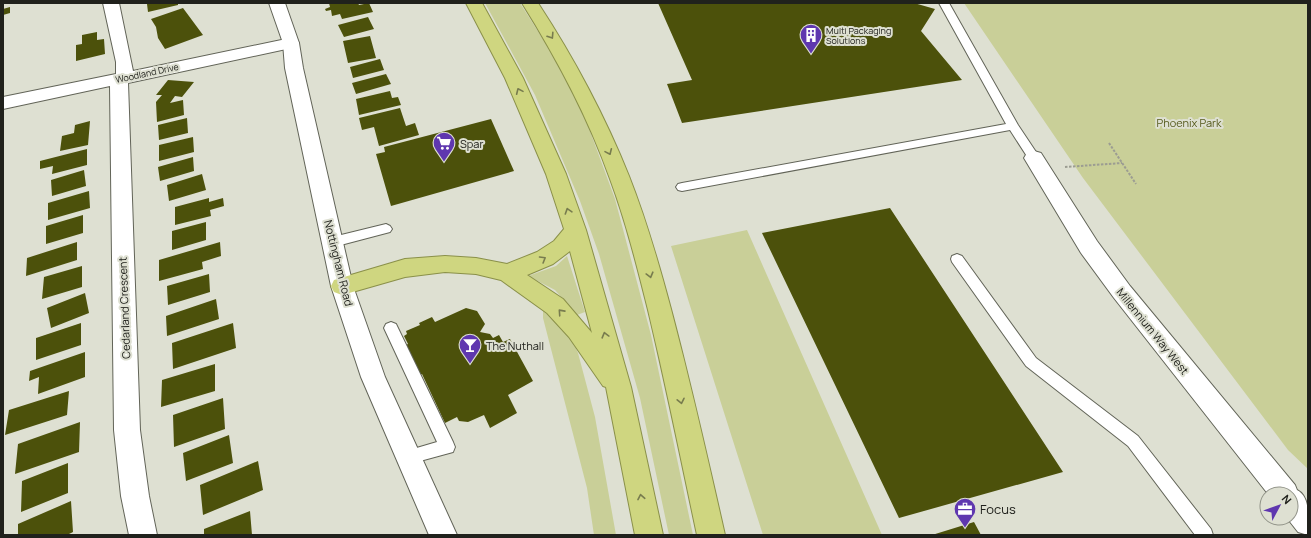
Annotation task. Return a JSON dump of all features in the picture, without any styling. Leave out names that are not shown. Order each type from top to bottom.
[{"type":"highway","points":[[474,3],[514,78],[556,174],[575,230],[619,387],[649,535]]},
{"type":"highway","points":[[530,3],[555,41],[585,96],[614,162],[638,232],[671,352],[711,535]]},
{"type":"highway","points":[[507,273],[526,268],[542,261],[568,240],[575,230]]},
{"type":"highway","points":[[342,286],[405,268],[445,264],[476,266],[507,273],[555,306],[577,330],[619,387]]},
{"type":"street","name":"Cedarland Crescent","points":[[111,3],[124,62],[122,78],[127,430],[135,496],[143,535]]},
{"type":"street","name":"Nottingham Road","points":[[277,3],[291,42],[294,68],[342,286],[373,377],[444,535]]},
{"type":"street","name":"Woodland Drive","points":[[3,103],[291,42]]},
{"type":"street","name":"Millennium Way West","points":[[1038,163],[1089,247],[1122,292],[1279,486]]},
{"type":"street","points":[[1299,511],[1308,522]]},
{"type":"lane","points":[[944,3],[1013,126],[1038,163]]},
{"type":"lane","points":[[682,187],[1013,126]]},
{"type":"lane","points":[[333,242],[386,229]]},
{"type":"lane","points":[[957,259],[1031,362],[1134,441],[1205,535]]},
{"type":"lane","points":[[391,328],[447,447],[409,457]]},
{"type":"path","points":[[1109,143],[1136,184]]},
{"type":"path","points":[[1038,163],[1122,163]]},
{"type":"green space","points":[[485,3],[520,3],[560,66],[587,123],[615,199],[651,335],[693,535],[669,535],[640,398],[599,254],[580,201],[535,95]]},
{"type":"green space","name":"Phoenix Park","points":[[964,3],[1308,3],[1308,469],[1288,450],[1083,178]]},
{"type":"green space","points":[[747,230],[882,535],[763,535],[671,246]]},
{"type":"green space","points":[[567,256],[585,312],[577,315],[555,290],[528,276],[556,266]]},
{"type":"green space","points":[[543,307],[569,331],[578,353],[595,417],[616,535],[594,535],[587,488],[543,318]]},
{"type":"building","points":[[178,3],[178,5],[148,12],[147,4]]},
{"type":"building","points":[[329,3],[358,3],[359,5],[369,3],[373,12],[342,19],[340,14],[332,16],[331,10],[326,11],[325,9],[330,7]]},
{"type":"building","name":"Multi Packaging Solutions","points":[[658,3],[914,3],[935,9],[921,31],[962,80],[682,123],[667,84],[692,80]]},
{"type":"building","points":[[10,7],[10,13],[3,15],[3,9]]},
{"type":"building","points":[[183,8],[203,35],[165,49],[158,38],[156,27],[151,19]]},
{"type":"building","points":[[368,17],[374,29],[344,37],[338,25]]},
{"type":"building","points":[[97,32],[97,40],[104,39],[105,54],[76,61],[76,45],[82,44],[82,35]]},
{"type":"building","points":[[370,36],[376,58],[348,63],[343,41]]},
{"type":"building","points":[[380,59],[384,70],[353,78],[350,67]]},
{"type":"building","points":[[386,74],[391,84],[356,94],[352,83]]},
{"type":"building","points":[[168,80],[194,82],[182,97],[175,96],[170,103],[183,100],[184,115],[157,122],[156,102],[162,95],[156,95]]},
{"type":"building","points":[[390,91],[392,98],[398,97],[401,105],[359,115],[356,99]]},
{"type":"building","points":[[400,108],[406,126],[415,123],[419,135],[379,146],[374,127],[362,130],[359,118]]},
{"type":"building","points":[[187,118],[188,133],[159,140],[158,125]]},
{"type":"building","name":"Spar","points":[[491,119],[514,171],[391,206],[376,154],[385,152],[384,147]]},
{"type":"building","points":[[90,121],[88,145],[60,151],[62,136],[74,133],[75,125]]},
{"type":"building","points":[[193,137],[194,152],[159,161],[159,145]]},
{"type":"building","points":[[87,149],[87,165],[52,174],[53,166],[40,169],[40,161]]},
{"type":"building","points":[[193,157],[194,171],[160,181],[158,167]]},
{"type":"building","points":[[84,170],[86,186],[52,196],[51,180]]},
{"type":"building","points":[[202,174],[206,190],[169,201],[167,185]]},
{"type":"building","points":[[89,191],[90,208],[48,220],[48,203]]},
{"type":"building","points":[[209,198],[209,202],[223,198],[224,206],[210,210],[211,216],[175,225],[175,207]]},
{"type":"building","points":[[890,208],[1063,472],[899,518],[762,233]]},
{"type":"building","points":[[83,215],[83,233],[46,244],[46,226]]},
{"type":"building","points":[[206,222],[206,240],[172,250],[172,231]]},
{"type":"building","points":[[77,242],[77,260],[26,276],[27,258]]},
{"type":"building","points":[[220,242],[221,256],[202,262],[203,269],[159,281],[159,260]]},
{"type":"building","points":[[82,266],[82,287],[42,299],[44,277]]},
{"type":"building","points":[[209,274],[210,292],[168,305],[167,286]]},
{"type":"building","points":[[85,293],[89,313],[51,328],[47,308]]},
{"type":"building","points":[[216,299],[219,319],[167,336],[166,316]]},
{"type":"building","name":"The Nuthall","points":[[466,308],[477,311],[485,324],[480,332],[490,334],[493,338],[499,335],[503,342],[510,339],[533,381],[508,395],[517,413],[490,428],[484,415],[468,422],[459,421],[457,417],[445,423],[422,374],[420,375],[406,345],[408,344],[404,336],[407,334],[406,331],[420,325],[419,323],[432,317],[435,322]]},
{"type":"building","points":[[81,323],[81,345],[36,360],[36,338]]},
{"type":"building","points":[[233,323],[236,348],[173,369],[172,343]]},
{"type":"building","points":[[85,352],[85,377],[38,394],[39,377],[29,381],[30,371]]},
{"type":"building","points":[[215,364],[215,391],[161,407],[162,380]]},
{"type":"building","points":[[69,391],[67,415],[5,435],[9,410]]},
{"type":"building","points":[[223,398],[225,429],[174,447],[173,415]]},
{"type":"building","points":[[80,422],[79,452],[15,474],[18,444]]},
{"type":"building","points":[[229,435],[233,463],[186,481],[183,453]]},
{"type":"building","points":[[258,461],[263,490],[203,515],[200,485]]},
{"type":"building","points":[[68,463],[68,493],[21,512],[22,481]]},
{"type":"building","points":[[71,501],[73,532],[67,535],[18,535],[18,524]]},
{"type":"building","points":[[250,511],[252,535],[204,535],[204,529]]},
{"type":"building","name":"Focus","points":[[974,522],[981,535],[932,535]]},
{"type":"place","name":"Multi Packaging Solutions","points":[[811,54]]},
{"type":"place","name":"Spar","points":[[444,162]]},
{"type":"place","name":"The Nuthall","points":[[470,364]]},
{"type":"place","name":"Focus","points":[[965,528]]}]
